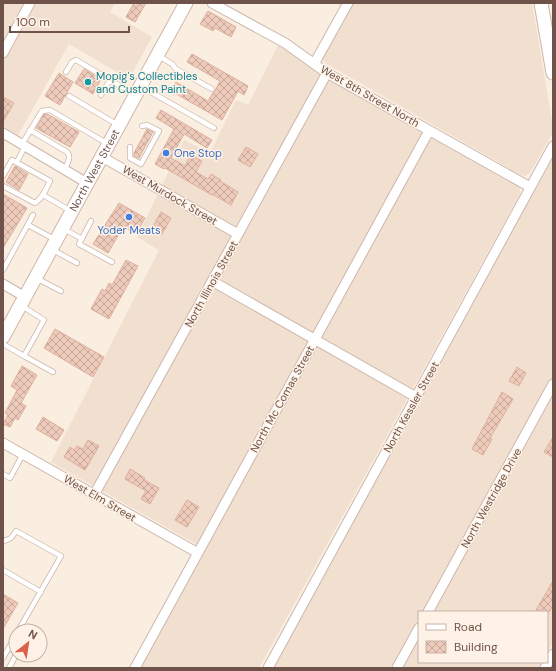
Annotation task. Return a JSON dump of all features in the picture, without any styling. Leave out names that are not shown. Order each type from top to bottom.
[{"type":"main road","name":"North West Street","points":[[4,336],[186,3]]},
{"type":"main road","points":[[541,3],[553,73]]},
{"type":"street","points":[[3,53],[30,3]]},
{"type":"street","name":"West 8th Street North","points":[[212,3],[285,43],[327,73],[530,187]]},
{"type":"street","points":[[314,64],[348,3]]},
{"type":"street","name":"North Illinois Street","points":[[94,495],[327,73]]},
{"type":"street","name":"North Mc Comas Street","points":[[135,668],[429,131]]},
{"type":"street","points":[[3,133],[87,183]]},
{"type":"street","name":"North Kessler Street","points":[[268,668],[553,146]]},
{"type":"street","name":"West Murdock Street","points":[[102,157],[238,234]]},
{"type":"street","points":[[212,281],[416,397]]},
{"type":"street","points":[[3,284],[23,301]]},
{"type":"street","name":"North Westridge Drive","points":[[429,611],[553,384]]},
{"type":"street","name":"West Elm Street","points":[[3,443],[198,553]]},
{"type":"street","points":[[397,668],[418,630]]},
{"type":"street","points":[[548,663],[553,654]]},
{"type":"lane","points":[[158,55],[172,64],[176,69],[212,89]]},
{"type":"lane","points":[[66,72],[72,62],[76,60],[110,80],[138,90],[214,128]]},
{"type":"lane","points":[[101,95],[110,80]]},
{"type":"lane","points":[[69,96],[119,126]]},
{"type":"lane","points":[[17,162],[30,130],[42,111],[50,110],[109,144]]},
{"type":"lane","points":[[130,147],[130,158],[141,164],[159,131],[147,125],[142,126]]},
{"type":"lane","points":[[30,130],[67,152],[70,158],[64,170]]},
{"type":"lane","points":[[3,176],[12,160],[50,181],[43,195],[38,202],[35,203],[27,199],[21,193],[3,184]]},
{"type":"lane","points":[[43,195],[72,211]]},
{"type":"lane","points":[[3,269],[33,215]]},
{"type":"lane","points":[[91,221],[79,244],[112,262]]},
{"type":"lane","points":[[28,225],[77,263]]},
{"type":"lane","points":[[63,228],[82,239]]},
{"type":"lane","points":[[36,278],[61,291]]},
{"type":"lane","points":[[23,301],[44,320],[24,356]]},
{"type":"lane","points":[[4,336],[24,356],[53,372]]},
{"type":"lane","points":[[3,474],[10,478],[23,454]]},
{"type":"lane","points":[[3,541],[11,538],[16,530],[61,556],[23,623]]},
{"type":"lane","points":[[3,570],[41,592]]},
{"type":"shaded area","points":[[3,3],[115,3],[110,12],[152,37],[129,79],[69,44],[18,135],[3,126]]},
{"type":"shaded area","points":[[351,3],[532,3],[553,127],[552,134],[530,173],[525,176],[519,174],[325,63],[322,59],[323,53]]},
{"type":"shaded area","points":[[278,45],[331,80],[517,184],[520,188],[520,194],[259,668],[140,668],[205,549],[51,462],[159,250],[137,237],[184,140],[210,153],[236,100],[248,105]]},
{"type":"shaded area","points":[[551,161],[553,161],[553,643],[548,651],[548,611],[418,611],[418,663],[542,663],[539,668],[273,668]]},
{"type":"building","points":[[134,3],[146,3],[135,22],[126,17]]},
{"type":"building","points":[[208,11],[236,27],[231,37],[215,28],[213,31],[200,24]]},
{"type":"building","points":[[192,54],[248,86],[244,95],[238,91],[222,120],[171,91],[176,82],[208,101],[215,91],[220,81],[187,62]]},
{"type":"building","points":[[84,69],[101,79],[93,94],[75,83]]},
{"type":"building","points":[[59,73],[73,82],[60,105],[45,96]]},
{"type":"building","points":[[3,97],[14,103],[3,122]]},
{"type":"building","points":[[161,110],[212,140],[207,148],[184,134],[171,158],[185,166],[191,155],[202,161],[196,172],[208,179],[211,174],[238,192],[231,205],[165,168],[164,169],[155,164],[174,129],[156,118]]},
{"type":"building","points":[[44,114],[47,114],[79,132],[70,147],[36,128]]},
{"type":"building","points":[[147,129],[153,132],[139,158],[134,156],[134,153]]},
{"type":"building","points":[[246,147],[258,154],[250,167],[238,160]]},
{"type":"building","points":[[15,166],[28,174],[19,190],[6,182]]},
{"type":"building","points":[[3,194],[27,208],[3,248]]},
{"type":"building","points":[[119,203],[145,218],[136,234],[123,227],[108,253],[93,244]]},
{"type":"building","points":[[161,212],[171,218],[162,234],[152,228]]},
{"type":"building","points":[[126,260],[138,266],[109,319],[91,309],[102,289],[105,291],[109,283],[112,285]]},
{"type":"building","points":[[55,329],[104,357],[93,377],[44,348]]},
{"type":"building","points":[[22,366],[37,375],[21,403],[26,406],[18,420],[15,418],[10,427],[3,424],[8,415],[5,413],[17,390],[11,386]]},
{"type":"building","points":[[517,367],[526,373],[519,386],[509,381]]},
{"type":"building","points":[[502,392],[513,399],[490,438],[492,439],[483,455],[472,449]]},
{"type":"building","points":[[43,417],[64,430],[57,441],[36,429]]},
{"type":"building","points":[[553,437],[553,457],[544,452]]},
{"type":"building","points":[[88,440],[99,446],[85,470],[64,457],[70,447],[74,450],[77,446],[83,449]]},
{"type":"building","points":[[130,469],[145,478],[144,480],[159,488],[150,504],[141,499],[146,491],[125,479]]},
{"type":"building","points":[[187,500],[199,507],[187,527],[175,520]]},
{"type":"building","points":[[553,581],[553,606],[549,612],[536,611]]},
{"type":"building","points":[[3,594],[18,603],[3,629]]},
{"type":"place","name":"Mopig's Collectibles and Custom Paint","points":[[88,82]]},
{"type":"place","name":"One Stop","points":[[166,153]]},
{"type":"place","name":"Yoder Meats","points":[[129,217]]}]
